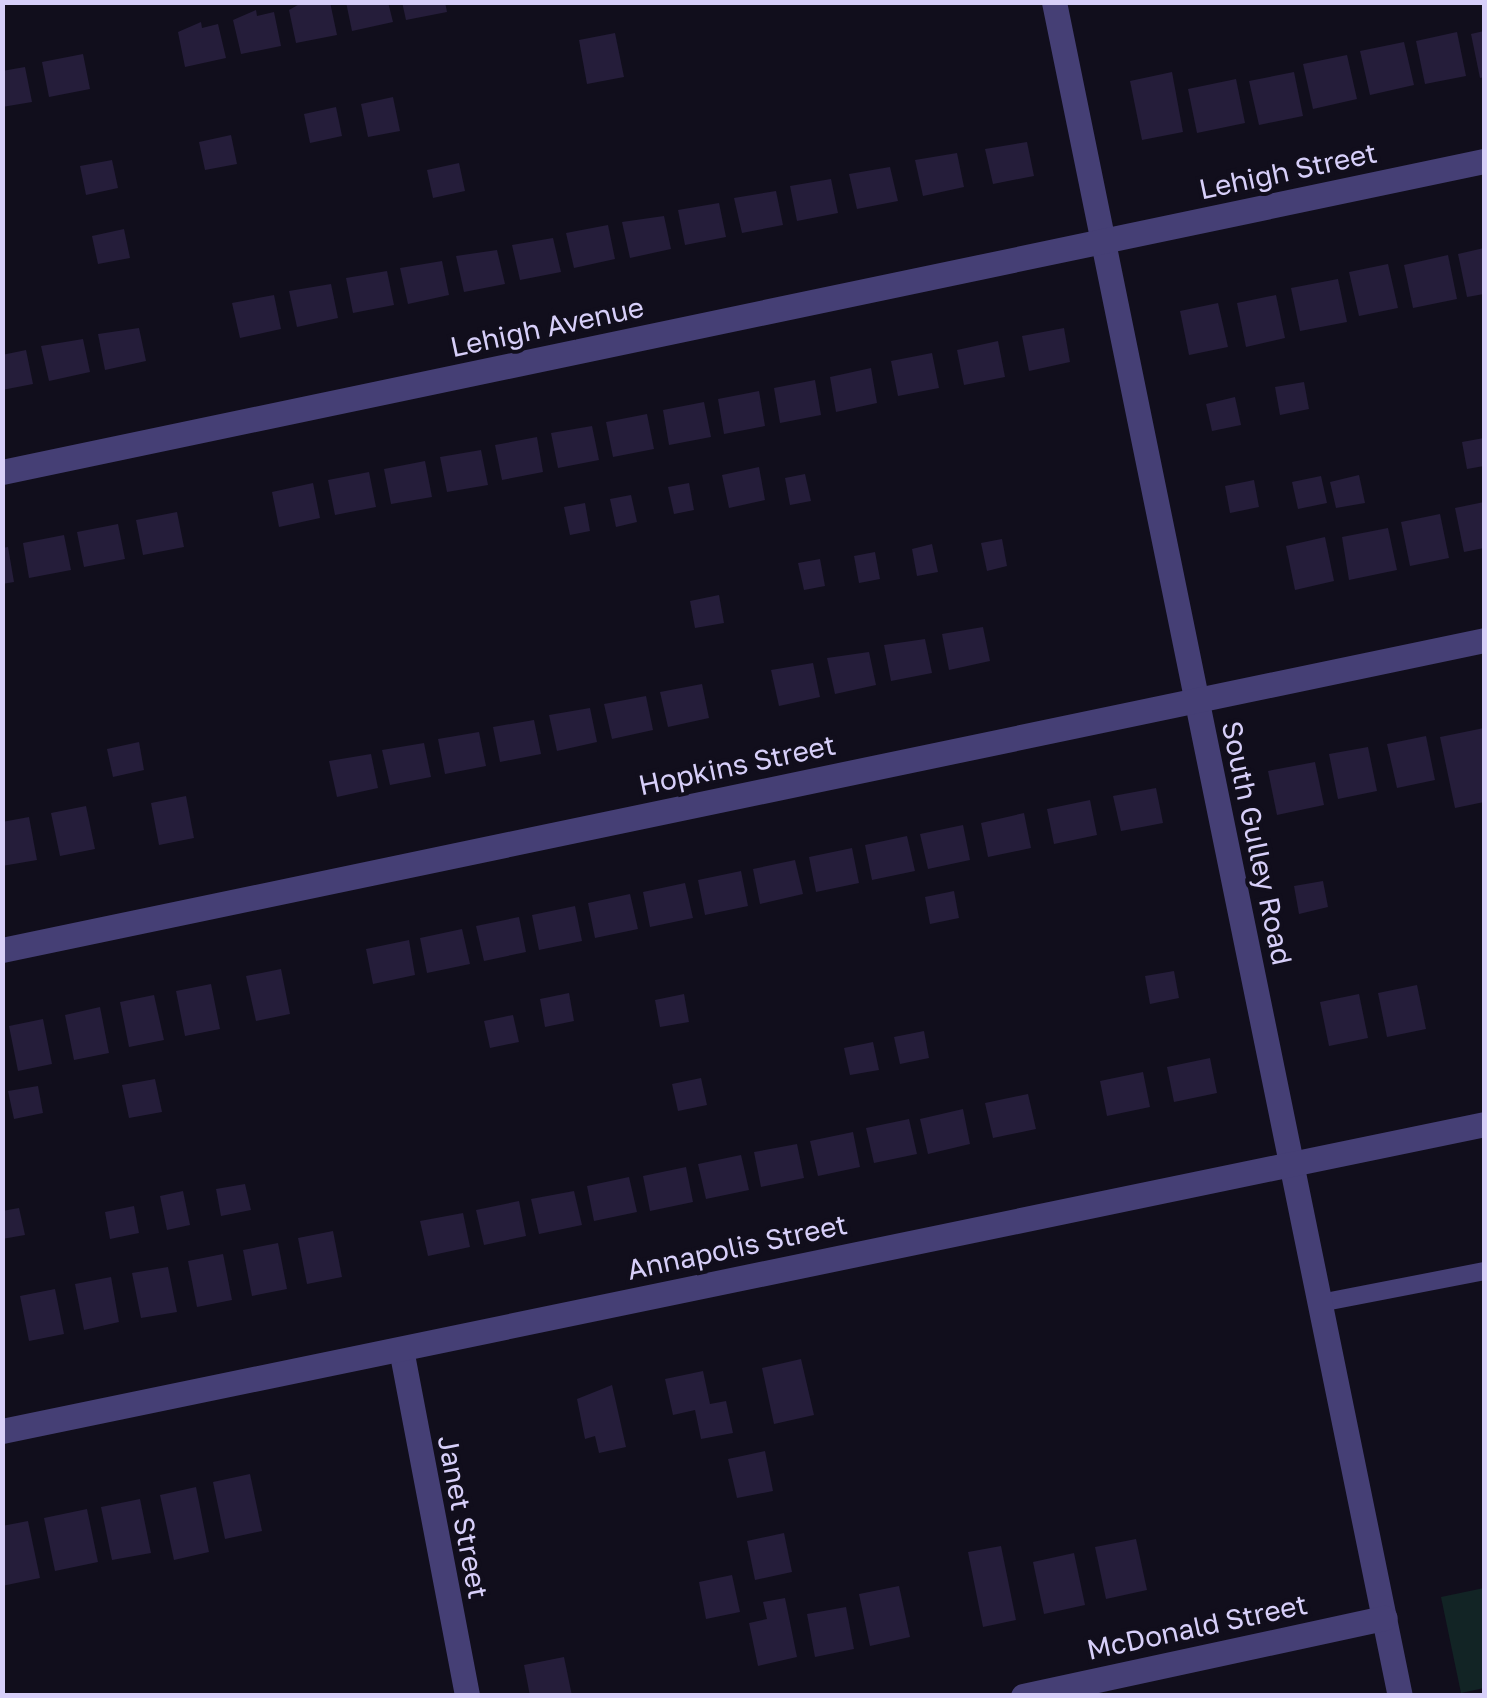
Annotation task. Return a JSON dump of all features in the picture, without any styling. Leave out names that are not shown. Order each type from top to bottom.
[{"type":"street","name":"South Gulley Road","points":[[1054,2],[1400,1696]]},
{"type":"street","name":"Lehigh Street","points":[[1103,240],[1484,161]]},
{"type":"street","name":"Lehigh Avenue","points":[[2,472],[1103,240]]},
{"type":"street","name":"Hopkins Street","points":[[2,950],[1484,640]]},
{"type":"street","name":"Annapolis Street","points":[[2,1431],[1484,1124]]},
{"type":"street","name":"Janet Street","points":[[401,1349],[467,1696]]},
{"type":"street","name":"McDonald Street","points":[[1022,1696],[1385,1618]]},
{"type":"lane","points":[[1320,1303],[1484,1271]]},
{"type":"shaded area","points":[[1484,1588],[1484,1688],[1461,1693],[1441,1597]]},
{"type":"building","points":[[303,2],[330,2],[337,35],[296,43],[289,10]]},
{"type":"building","points":[[346,2],[388,2],[393,22],[352,31]]},
{"type":"building","points":[[402,2],[445,2],[447,12],[406,20]]},
{"type":"building","points":[[256,10],[257,16],[274,12],[281,46],[241,54],[233,20]]},
{"type":"building","points":[[201,22],[202,28],[218,24],[226,58],[185,67],[178,32]]},
{"type":"building","points":[[1484,31],[1484,77],[1480,78],[1471,34]]},
{"type":"building","points":[[1457,32],[1466,76],[1425,84],[1416,41]]},
{"type":"building","points":[[615,33],[624,77],[587,84],[579,40]]},
{"type":"building","points":[[1404,42],[1414,85],[1370,95],[1360,51]]},
{"type":"building","points":[[83,54],[90,89],[49,97],[42,62]]},
{"type":"building","points":[[1347,55],[1357,99],[1313,109],[1303,64]]},
{"type":"building","points":[[25,67],[32,102],[2,107],[2,71]]},
{"type":"building","points":[[1172,72],[1183,132],[1142,140],[1130,81]]},
{"type":"building","points":[[1294,72],[1303,116],[1259,125],[1249,81]]},
{"type":"building","points":[[1236,79],[1245,123],[1197,133],[1188,89]]},
{"type":"building","points":[[393,97],[400,131],[368,137],[361,104]]},
{"type":"building","points":[[336,107],[342,136],[310,143],[304,114]]},
{"type":"building","points":[[231,135],[237,164],[205,170],[199,142]]},
{"type":"building","points":[[1027,142],[1034,176],[993,184],[985,149]]},
{"type":"building","points":[[957,153],[964,187],[923,196],[915,160]]},
{"type":"building","points":[[112,160],[118,188],[86,195],[80,166]]},
{"type":"building","points":[[459,163],[465,191],[433,198],[427,170]]},
{"type":"building","points":[[890,167],[898,201],[857,209],[849,174]]},
{"type":"building","points":[[831,179],[838,213],[797,221],[790,186]]},
{"type":"building","points":[[776,191],[783,225],[742,233],[734,198]]},
{"type":"building","points":[[719,203],[726,237],[685,245],[678,210]]},
{"type":"building","points":[[664,216],[671,249],[630,258],[622,222]]},
{"type":"building","points":[[608,225],[615,259],[574,268],[566,233]]},
{"type":"building","points":[[124,229],[130,258],[98,264],[92,236]]},
{"type":"building","points":[[553,238],[561,272],[520,280],[512,245]]},
{"type":"building","points":[[1484,248],[1484,294],[1467,297],[1458,254]]},
{"type":"building","points":[[497,250],[505,284],[464,292],[456,256]]},
{"type":"building","points":[[1448,255],[1457,299],[1413,308],[1404,265]]},
{"type":"building","points":[[442,261],[449,295],[408,304],[400,268]]},
{"type":"building","points":[[1388,264],[1398,308],[1359,316],[1349,272]]},
{"type":"building","points":[[387,271],[394,305],[353,313],[346,278]]},
{"type":"building","points":[[1338,279],[1347,322],[1300,331],[1291,288]]},
{"type":"building","points":[[331,284],[338,318],[297,327],[289,291]]},
{"type":"building","points":[[274,295],[281,329],[240,338],[232,303]]},
{"type":"building","points":[[1276,295],[1285,338],[1246,347],[1237,303]]},
{"type":"building","points":[[1218,303],[1228,347],[1189,355],[1180,311]]},
{"type":"building","points":[[139,328],[146,361],[105,370],[98,334]]},
{"type":"building","points":[[1064,328],[1070,362],[1029,371],[1022,336]]},
{"type":"building","points":[[83,339],[90,372],[49,381],[41,346]]},
{"type":"building","points":[[998,341],[1005,377],[964,385],[957,350]]},
{"type":"building","points":[[26,350],[33,384],[2,390],[2,355]]},
{"type":"building","points":[[932,353],[939,388],[898,396],[891,361]]},
{"type":"building","points":[[871,368],[877,403],[836,412],[830,377]]},
{"type":"building","points":[[815,380],[821,415],[780,423],[774,388]]},
{"type":"building","points":[[1304,382],[1309,409],[1280,415],[1275,387]]},
{"type":"building","points":[[759,391],[765,426],[724,434],[718,399]]},
{"type":"building","points":[[1235,397],[1241,425],[1212,431],[1206,404]]},
{"type":"building","points":[[704,402],[711,437],[669,445],[663,410]]},
{"type":"building","points":[[647,414],[654,449],[613,457],[606,422]]},
{"type":"building","points":[[592,426],[599,460],[558,468],[551,433]]},
{"type":"building","points":[[537,437],[543,472],[502,480],[495,445]]},
{"type":"building","points":[[1484,438],[1484,466],[1467,469],[1462,442]]},
{"type":"building","points":[[481,450],[488,485],[447,492],[440,457]]},
{"type":"building","points":[[425,461],[432,497],[391,504],[384,469]]},
{"type":"building","points":[[759,467],[765,500],[729,508],[722,475]]},
{"type":"building","points":[[369,472],[376,507],[335,515],[328,480]]},
{"type":"building","points":[[805,474],[811,501],[790,505],[785,478]]},
{"type":"building","points":[[1359,475],[1365,503],[1336,508],[1330,482]]},
{"type":"building","points":[[1321,476],[1327,503],[1298,509],[1292,482]]},
{"type":"building","points":[[1254,480],[1259,507],[1230,513],[1225,486]]},
{"type":"building","points":[[313,483],[320,518],[279,527],[272,492]]},
{"type":"building","points":[[689,483],[694,510],[674,514],[668,487]]},
{"type":"building","points":[[631,495],[637,522],[616,527],[610,499]]},
{"type":"building","points":[[1484,502],[1484,548],[1464,552],[1455,508]]},
{"type":"building","points":[[585,503],[590,531],[570,535],[564,507]]},
{"type":"building","points":[[177,512],[184,547],[143,555],[136,520]]},
{"type":"building","points":[[1440,514],[1449,558],[1410,566],[1401,522]]},
{"type":"building","points":[[118,524],[125,559],[84,567],[77,532]]},
{"type":"building","points":[[1388,528],[1397,570],[1349,580],[1342,537]]},
{"type":"building","points":[[64,535],[71,570],[29,578],[23,543]]},
{"type":"building","points":[[1325,537],[1334,581],[1295,590],[1286,546]]},
{"type":"building","points":[[1002,539],[1007,566],[987,571],[981,543]]},
{"type":"building","points":[[932,544],[938,572],[917,576],[912,549]]},
{"type":"building","points":[[8,547],[14,582],[2,584],[2,548]]},
{"type":"building","points":[[875,552],[880,579],[859,583],[854,556]]},
{"type":"building","points":[[820,559],[825,586],[804,590],[798,563]]},
{"type":"building","points":[[719,595],[724,623],[695,628],[690,601]]},
{"type":"building","points":[[983,627],[990,661],[949,670],[942,634]]},
{"type":"building","points":[[925,639],[932,673],[891,681],[884,645]]},
{"type":"building","points":[[869,652],[876,685],[835,694],[827,658]]},
{"type":"building","points":[[813,663],[820,697],[779,706],[771,670]]},
{"type":"building","points":[[702,684],[709,718],[668,727],[660,692]]},
{"type":"building","points":[[646,696],[653,730],[612,739],[604,704]]},
{"type":"building","points":[[590,708],[597,742],[557,751],[549,715]]},
{"type":"building","points":[[534,720],[541,754],[500,762],[493,727]]},
{"type":"building","points":[[1484,728],[1484,802],[1455,808],[1440,737]]},
{"type":"building","points":[[479,732],[486,766],[445,774],[438,739]]},
{"type":"building","points":[[1426,736],[1435,780],[1397,788],[1387,744]]},
{"type":"building","points":[[139,742],[144,770],[113,777],[107,749]]},
{"type":"building","points":[[424,743],[431,777],[390,785],[382,750]]},
{"type":"building","points":[[1368,747],[1377,791],[1338,799],[1329,754]]},
{"type":"building","points":[[371,754],[378,788],[337,797],[329,761]]},
{"type":"building","points":[[1315,762],[1324,805],[1277,815],[1268,771]]},
{"type":"building","points":[[1156,788],[1163,823],[1121,831],[1113,796]]},
{"type":"building","points":[[186,796],[194,838],[159,845],[151,803]]},
{"type":"building","points":[[1090,800],[1097,835],[1054,844],[1047,809]]},
{"type":"building","points":[[86,806],[95,849],[60,856],[51,813]]},
{"type":"building","points":[[1024,813],[1031,848],[988,857],[981,823]]},
{"type":"building","points":[[29,817],[37,860],[2,866],[2,822]]},
{"type":"building","points":[[963,825],[970,860],[928,869],[920,834]]},
{"type":"building","points":[[907,836],[915,871],[872,880],[865,845]]},
{"type":"building","points":[[852,848],[859,883],[816,892],[809,857]]},
{"type":"building","points":[[795,860],[803,894],[760,904],[753,869]]},
{"type":"building","points":[[741,871],[748,906],[705,915],[698,880]]},
{"type":"building","points":[[1323,881],[1328,907],[1299,914],[1294,886]]},
{"type":"building","points":[[685,883],[693,918],[650,927],[643,892]]},
{"type":"building","points":[[954,891],[959,918],[930,924],[925,897]]},
{"type":"building","points":[[630,894],[638,929],[595,938],[588,903]]},
{"type":"building","points":[[575,906],[582,941],[539,950],[532,915]]},
{"type":"building","points":[[519,917],[526,952],[484,961],[476,926]]},
{"type":"building","points":[[462,929],[470,964],[427,973],[420,938]]},
{"type":"building","points":[[409,940],[415,975],[373,984],[366,949]]},
{"type":"building","points":[[281,969],[290,1014],[256,1021],[246,976]]},
{"type":"building","points":[[1174,971],[1179,998],[1150,1004],[1145,976]]},
{"type":"building","points":[[211,984],[220,1029],[185,1036],[176,991]]},
{"type":"building","points":[[1417,985],[1426,1029],[1387,1037],[1378,993]]},
{"type":"building","points":[[569,993],[574,1021],[545,1027],[540,999]]},
{"type":"building","points":[[684,994],[689,1022],[660,1027],[655,1000]]},
{"type":"building","points":[[1359,994],[1368,1038],[1329,1046],[1320,1002]]},
{"type":"building","points":[[154,995],[164,1040],[129,1047],[120,1002]]},
{"type":"building","points":[[100,1007],[109,1053],[74,1060],[65,1015]]},
{"type":"building","points":[[513,1015],[519,1042],[490,1048],[484,1021]]},
{"type":"building","points":[[43,1019],[52,1064],[18,1071],[9,1026]]},
{"type":"building","points":[[924,1031],[929,1058],[900,1064],[894,1037]]},
{"type":"building","points":[[873,1042],[879,1070],[850,1075],[844,1048]]},
{"type":"building","points":[[1210,1058],[1217,1093],[1174,1102],[1167,1067]]},
{"type":"building","points":[[1143,1072],[1150,1107],[1107,1116],[1100,1081]]},
{"type":"building","points":[[701,1078],[707,1105],[678,1111],[672,1084]]},
{"type":"building","points":[[155,1079],[162,1112],[129,1118],[122,1085]]},
{"type":"building","points":[[38,1086],[43,1113],[14,1119],[8,1091]]},
{"type":"building","points":[[1028,1094],[1036,1129],[993,1138],[985,1103]]},
{"type":"building","points":[[963,1109],[970,1144],[928,1154],[920,1119]]},
{"type":"building","points":[[909,1119],[917,1154],[874,1163],[866,1128]]},
{"type":"building","points":[[853,1132],[860,1167],[818,1176],[810,1141]]},
{"type":"building","points":[[797,1144],[804,1178],[761,1187],[754,1152]]},
{"type":"building","points":[[741,1155],[749,1190],[706,1199],[698,1164]]},
{"type":"building","points":[[686,1167],[693,1202],[650,1211],[643,1176]]},
{"type":"building","points":[[629,1177],[637,1212],[594,1221],[587,1186]]},
{"type":"building","points":[[245,1184],[251,1210],[221,1216],[216,1189]]},
{"type":"building","points":[[183,1191],[190,1225],[167,1230],[160,1196]]},
{"type":"building","points":[[574,1191],[582,1225],[539,1234],[531,1199]]},
{"type":"building","points":[[519,1201],[526,1236],[484,1245],[476,1210]]},
{"type":"building","points":[[134,1206],[139,1233],[110,1239],[105,1212]]},
{"type":"building","points":[[19,1208],[25,1235],[2,1239],[2,1211]]},
{"type":"building","points":[[463,1213],[470,1247],[428,1256],[420,1221]]},
{"type":"building","points":[[333,1231],[342,1277],[307,1284],[298,1238]]},
{"type":"building","points":[[278,1243],[287,1289],[252,1296],[243,1250]]},
{"type":"building","points":[[223,1254],[232,1300],[197,1307],[188,1261]]},
{"type":"building","points":[[168,1267],[177,1312],[141,1318],[132,1273]]},
{"type":"building","points":[[111,1277],[119,1322],[84,1330],[75,1284]]},
{"type":"building","points":[[55,1289],[64,1334],[29,1341],[20,1296]]},
{"type":"building","points":[[801,1359],[814,1415],[774,1424],[762,1368]]},
{"type":"building","points":[[703,1371],[710,1404],[726,1401],[733,1433],[701,1439],[695,1410],[673,1415],[665,1379]]},
{"type":"building","points":[[612,1385],[626,1447],[599,1453],[595,1436],[585,1439],[577,1399]]},
{"type":"building","points":[[765,1451],[773,1491],[737,1498],[728,1459]]},
{"type":"building","points":[[250,1474],[262,1531],[225,1539],[213,1482]]},
{"type":"building","points":[[196,1487],[209,1552],[174,1560],[160,1495]]},
{"type":"building","points":[[140,1499],[151,1553],[112,1560],[101,1507]]},
{"type":"building","points":[[87,1509],[98,1562],[55,1571],[44,1518]]},
{"type":"building","points":[[28,1521],[40,1578],[2,1586],[2,1526]]},
{"type":"building","points":[[784,1533],[792,1572],[755,1580],[747,1541]]},
{"type":"building","points":[[1136,1539],[1147,1590],[1106,1599],[1095,1547]]},
{"type":"building","points":[[1001,1546],[1016,1620],[983,1627],[968,1552]]},
{"type":"building","points":[[1074,1553],[1085,1605],[1044,1614],[1033,1562]]},
{"type":"building","points":[[732,1575],[740,1612],[706,1619],[699,1582]]},
{"type":"building","points":[[899,1586],[910,1637],[870,1646],[859,1594]]},
{"type":"building","points":[[785,1598],[797,1657],[758,1666],[749,1623],[767,1619],[763,1602]]},
{"type":"building","points":[[846,1607],[854,1649],[815,1657],[807,1614]]},
{"type":"building","points":[[564,1657],[572,1696],[530,1696],[524,1665]]}]
